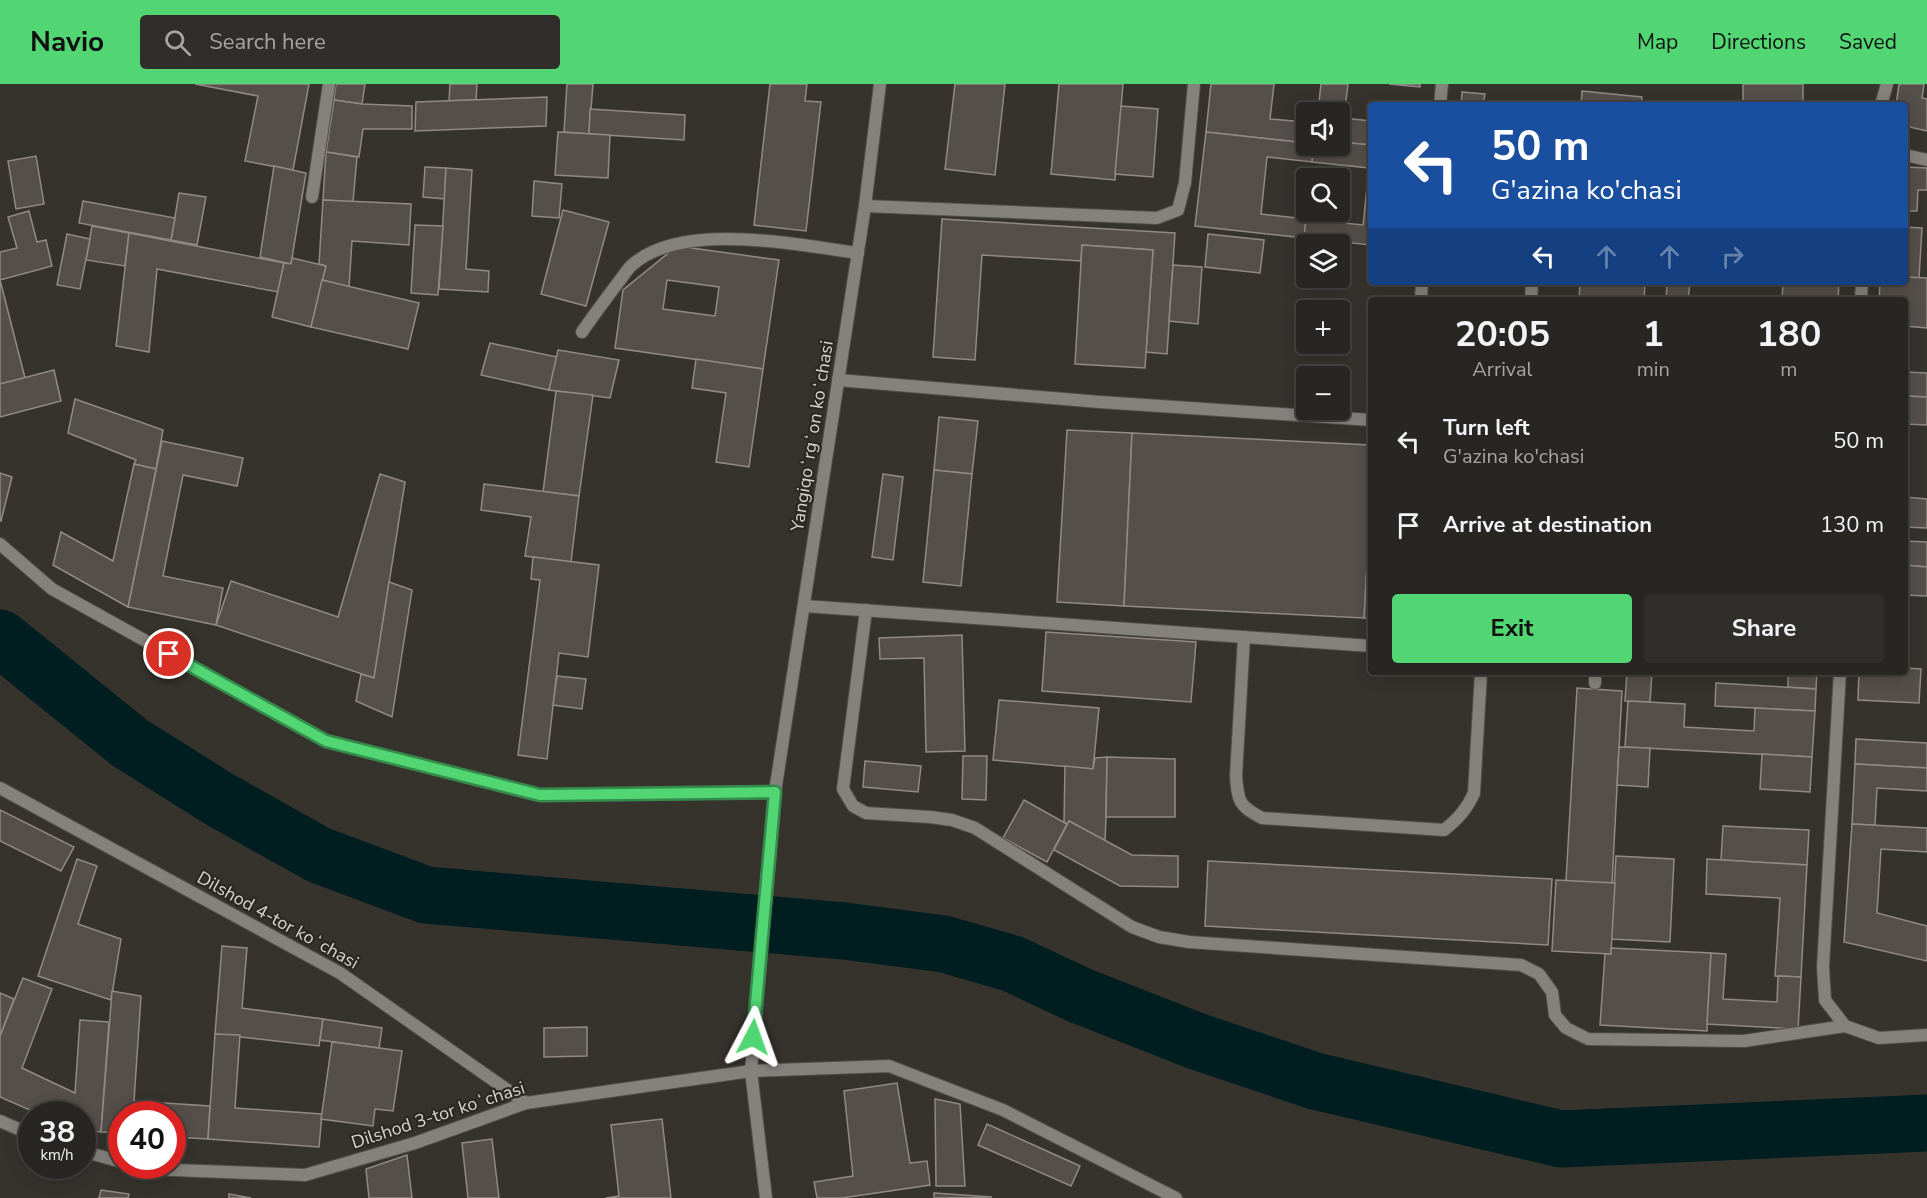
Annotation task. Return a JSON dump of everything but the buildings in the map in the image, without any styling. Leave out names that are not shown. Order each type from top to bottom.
[{"type":"street","points":[[312,197],[329,84]]},
{"type":"street","name":"Yangiqoʻrgʻon koʻchasi","points":[[766,1198],[751,1071],[775,792],[865,206],[880,84]]},
{"type":"street","points":[[865,206],[1157,218],[1178,210],[1185,183],[1194,84]]},
{"type":"street","points":[[1440,102],[1442,84]]},
{"type":"street","points":[[1882,102],[1887,84]]},
{"type":"street","points":[[1908,156],[1927,160]]},
{"type":"street","points":[[582,332],[631,266],[662,247],[688,240],[768,241],[858,253]]},
{"type":"street","points":[[838,380],[1100,402],[1368,420]]},
{"type":"street","points":[[0,544],[52,589],[326,741],[540,795],[775,792]]},
{"type":"street","points":[[804,606],[1368,646]]},
{"type":"street","points":[[866,610],[843,789],[853,806],[867,813],[952,820],[975,828],[1132,927],[1159,938],[1521,965],[1539,974],[1552,992],[1555,1015],[1566,1028],[1588,1039],[1744,1041],[1845,1026],[1879,1038],[1927,1035]]},
{"type":"street","points":[[1244,637],[1236,776],[1237,795],[1245,809],[1263,818],[1444,830],[1458,820],[1474,793],[1481,675]]},
{"type":"street","points":[[1840,675],[1823,967],[1825,1000],[1845,1026]]},
{"type":"street","name":"Dilshod 4-tor koʻchasi","points":[[0,788],[340,973],[526,1103]]},
{"type":"street","name":"Dilshod 3-tor koʻchasi","points":[[186,1170],[305,1175],[415,1143],[526,1103],[751,1071],[889,1066],[1003,1110],[1176,1198]]},
{"type":"street","points":[[0,1121],[18,1129]]},
{"type":"waterway","points":[[0,638],[130,743],[219,799],[319,855],[426,895],[844,931],[944,944],[1013,964],[1079,995],[1196,1041],[1315,1081],[1561,1139],[1927,1123]]},
{"type":"route","points":[[169,654],[326,741],[540,795],[775,792],[753,1037]]}]
